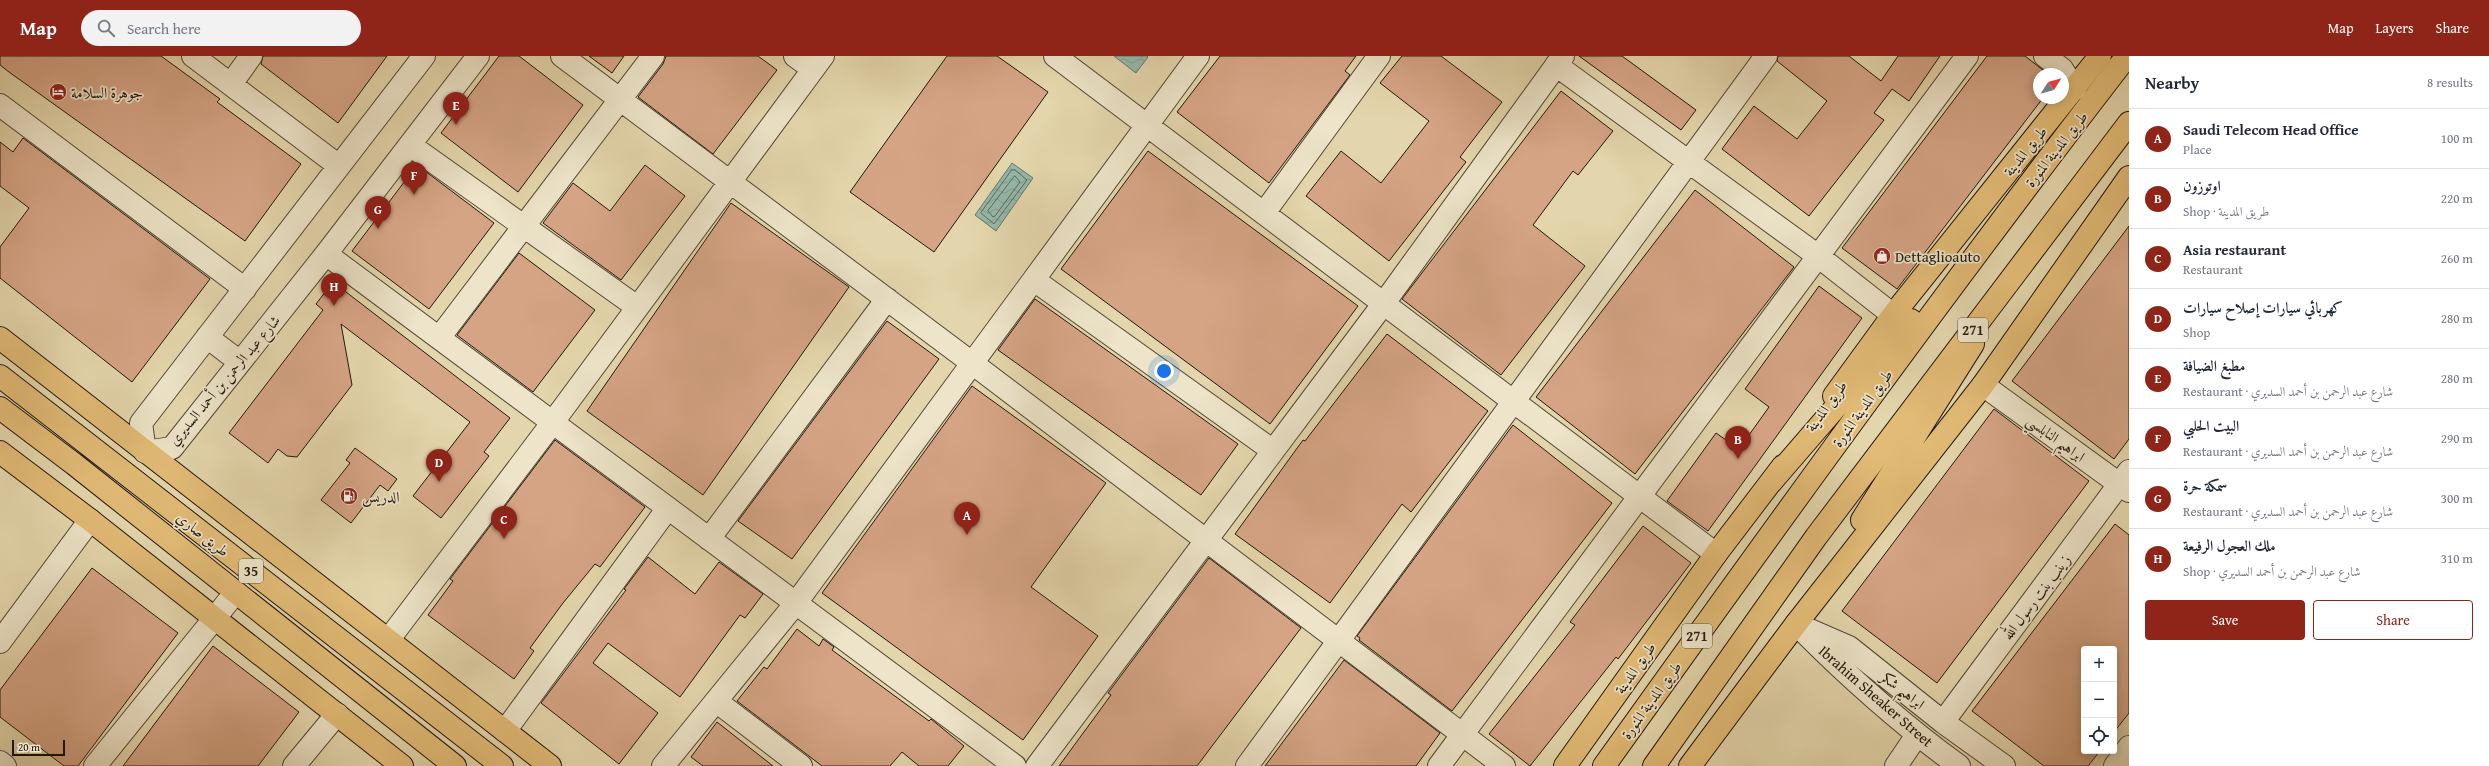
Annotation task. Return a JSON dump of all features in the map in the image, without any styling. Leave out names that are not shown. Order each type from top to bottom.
[{"type":"main road","name":"طريق المدينة","points":[[1565,766],[1716,554],[1772,481],[1894,315],[2100,56]]},
{"type":"main road","name":"طريق المدينة المنورة","points":[[1604,766],[1791,505],[2023,191],[2127,56]]},
{"type":"main road","name":"271","points":[[1654,766],[1816,537],[2129,123]]},
{"type":"main road","points":[[1690,766],[1796,624],[1983,385],[2129,177]]},
{"type":"main road","points":[[1772,481],[2023,191]]},
{"type":"main road","points":[[1796,624],[2022,266]]},
{"type":"main road","points":[[0,338],[145,452],[389,639],[550,766]]},
{"type":"main road","name":"طريق صاري","points":[[0,376],[502,766]]},
{"type":"main road","name":"طريق صاري","points":[[0,408],[74,464],[455,766]]},
{"type":"main road","points":[[0,452],[90,520],[402,766]]},
{"type":"main road","points":[[295,567],[373,666]]},
{"type":"street","points":[[193,56],[340,166]]},
{"type":"street","points":[[231,84],[251,56]]},
{"type":"street","name":"شارع عبد الرحمن بن أحمد السديري","points":[[424,56],[141,423],[145,452],[172,448],[326,254],[478,56]]},
{"type":"street","points":[[562,56],[1340,640],[1504,766]]},
{"type":"street","points":[[439,338],[653,56]]},
{"type":"street","points":[[389,639],[553,422],[818,63],[795,56]]},
{"type":"street","points":[[1055,56],[1716,554]]},
{"type":"street","points":[[663,766],[796,603],[1198,56]]},
{"type":"street","points":[[1264,213],[1379,56]]},
{"type":"street","points":[[1247,766],[1766,56]]},
{"type":"street","points":[[1439,766],[1639,495],[1967,56]]},
{"type":"street","points":[[2045,56],[2062,69],[2075,89]]},
{"type":"street","points":[[1036,766],[1207,540],[1272,450],[1384,303],[1560,61],[1689,162],[1818,256],[1894,315]]},
{"type":"street","points":[[0,105],[245,288]]},
{"type":"street","points":[[410,145],[638,307]]},
{"type":"street","points":[[326,254],[1015,766]]},
{"type":"street","points":[[1034,280],[1272,450]]},
{"type":"street","points":[[709,539],[887,299]]},
{"type":"street","points":[[208,337],[240,362]]},
{"type":"street","name":"ابراهيم النابلسي","points":[[1983,385],[2126,482]]},
{"type":"street","name":"زينب بنت رسول الله","points":[[1943,722],[2126,482]]},
{"type":"street","points":[[505,731],[668,508]]},
{"type":"street","points":[[0,642],[90,520]]},
{"type":"street","points":[[95,766],[235,593]]},
{"type":"street","name":"ابراهيم شكر","points":[[1796,624],[1849,647],[1943,722],[2004,766]]},
{"type":"street","name":"Ibrahim Sheaker Street","points":[[1796,624],[1834,661],[1917,735],[1959,766]]},
{"type":"street","points":[[716,701],[800,766]]},
{"type":"street","points":[[294,766],[337,714]]},
{"type":"street","points":[[1896,766],[1917,735]]},
{"type":"street","points":[[2115,766],[2129,747]]},
{"type":"street","points":[[0,762],[5,766]]},
{"type":"water","points":[[1114,56],[1147,56],[1148,57],[1136,73]]},
{"type":"water","points":[[1012,163],[1033,178],[996,231],[975,215]]},
{"type":"building","points":[[0,56],[161,56],[220,99],[217,102],[301,164],[245,241],[9,72],[0,65]]},
{"type":"building","points":[[263,56],[387,56],[338,123],[261,64]]},
{"type":"building","points":[[499,56],[519,56],[583,105],[518,192],[441,133]]},
{"type":"building","points":[[589,56],[624,56],[612,73]]},
{"type":"building","points":[[666,56],[758,56],[777,70],[713,154],[638,97],[663,64]]},
{"type":"building","points":[[947,56],[997,56],[1048,92],[934,252],[850,192]]},
{"type":"building","points":[[1220,56],[1356,56],[1345,71],[1350,75],[1269,183],[1177,112]]},
{"type":"building","points":[[1402,56],[1441,56],[1502,102],[1460,157],[1466,162],[1389,261],[1306,196],[1341,151],[1381,183],[1429,121],[1380,83]]},
{"type":"building","points":[[1579,56],[1622,56],[1696,110],[1681,130]]},
{"type":"building","points":[[1778,56],[1849,56],[1881,81],[1898,56],[1940,56],[1909,101],[1892,89],[1874,113],[1884,120],[1809,216],[1722,149],[1754,106],[1797,139],[1827,101],[1777,61]]},
{"type":"building","points":[[1987,56],[2025,56],[2040,68],[2033,68],[2033,104],[2038,104],[1897,289],[1842,248]]},
{"type":"building","points":[[1561,91],[1613,131],[1578,175],[1573,171],[1533,225],[1585,266],[1501,375],[1402,299]]},
{"type":"building","points":[[23,138],[210,279],[132,382],[0,278],[0,247],[29,208],[0,186],[0,142],[13,152]]},
{"type":"building","points":[[1148,151],[1358,306],[1270,424],[1061,269]]},
{"type":"building","points":[[417,165],[494,223],[429,309],[352,251]]},
{"type":"building","points":[[645,165],[685,196],[621,280],[543,223],[573,183],[610,211]]},
{"type":"building","points":[[1695,190],[1794,267],[1635,474],[1536,397]]},
{"type":"building","points":[[731,203],[849,287],[703,495],[587,411]]},
{"type":"building","points":[[2129,226],[2129,439],[2114,459],[2012,381]]},
{"type":"building","points":[[519,253],[595,310],[533,392],[457,335]]},
{"type":"building","points":[[333,282],[510,418],[484,452],[489,456],[441,518],[413,496],[470,422],[341,324],[352,385],[297,457],[287,456],[278,449],[268,463],[229,433],[323,310],[316,304]]},
{"type":"building","points":[[1819,286],[1862,318],[1708,531],[1667,501],[1716,433],[1739,449],[1769,407],[1745,389]]},
{"type":"building","points":[[1035,299],[1238,444],[1201,495],[998,350]]},
{"type":"building","points":[[887,321],[939,359],[792,559],[738,521]]},
{"type":"building","points":[[1387,334],[1488,411],[1411,512],[1402,504],[1330,603],[1235,534],[1303,440],[1305,441]]},
{"type":"building","points":[[972,386],[1106,483],[1031,587],[1098,636],[1023,740],[822,593]]},
{"type":"building","points":[[1994,409],[2089,481],[1937,683],[1842,611]]},
{"type":"building","points":[[1513,425],[1612,503],[1452,711],[1359,640],[1360,638],[1357,636]]},
{"type":"building","points":[[555,440],[645,507],[600,567],[595,564],[563,603],[530,648],[534,651],[514,679],[428,615],[453,581],[450,579]]},
{"type":"building","points":[[355,448],[397,479],[388,491],[380,485],[351,523],[321,500],[350,463],[346,460]]},
{"type":"building","points":[[2115,524],[2129,535],[2129,713],[2117,728],[2117,646],[2081,646],[2081,754],[2098,754],[2088,766],[2044,766],[1972,711]]},
{"type":"building","points":[[1643,526],[1691,563],[1618,659],[1616,657],[1530,766],[1489,734],[1575,625],[1570,622]]},
{"type":"building","points":[[648,557],[695,594],[719,562],[763,594],[745,618],[740,615],[680,697],[608,643],[593,663],[658,713],[619,764],[541,703],[626,590],[624,589]]},
{"type":"building","points":[[1209,558],[1301,628],[1197,766],[1059,766],[1111,695],[1108,693]]},
{"type":"building","points":[[92,568],[178,633],[78,766],[64,766],[0,717],[0,690]]},
{"type":"building","points":[[797,629],[819,646],[823,639],[834,647],[832,650],[929,721],[931,719],[964,746],[948,766],[919,766],[902,752],[890,766],[822,766],[737,701],[764,667],[767,669]]},
{"type":"building","points":[[213,646],[299,712],[258,766],[123,766]]},
{"type":"building","points":[[1344,660],[1440,733],[1416,766],[1265,766]]},
{"type":"building","points":[[717,722],[773,766],[703,766],[691,757]]},
{"type":"place","name":"جوهرة السلامة","points":[[58,92]]},
{"type":"place","name":"مطبغ الضيافة","points":[[456,125]]},
{"type":"place","name":"البيت الحلبي","points":[[414,195]]},
{"type":"place","name":"سمكة حرة","points":[[378,229]]},
{"type":"place","name":"Dettaglioauto","points":[[1882,256]]},
{"type":"place","name":"ملك العجول الرفيعة","points":[[334,306]]},
{"type":"place","name":"اوتوزون","points":[[1738,459]]},
{"type":"place","name":"كهربائي سيارات إصلاح سيارات","points":[[439,482]]},
{"type":"place","name":"الدريس","points":[[349,496]]},
{"type":"place","name":"Saudi Telecom Head Office","points":[[967,535]]},
{"type":"place","name":"Asia restaurant","points":[[504,539]]}]
